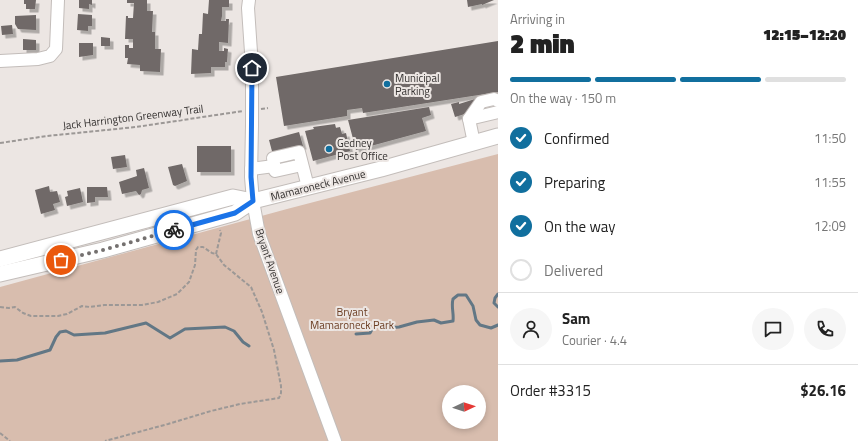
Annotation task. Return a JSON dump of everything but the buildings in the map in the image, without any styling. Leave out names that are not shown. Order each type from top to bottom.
[{"type":"main road","name":"Mamaroneck Avenue","points":[[0,274],[103,250],[215,219],[235,213],[253,201],[380,169],[498,136]]},
{"type":"main road","name":"Mamaroneck Avenue","points":[[0,259],[233,197],[253,201]]},
{"type":"street","points":[[0,61],[38,59],[48,56],[56,49],[58,0]]},
{"type":"street","name":"Bryant Avenue","points":[[249,0],[248,8],[252,68],[251,169],[253,201],[259,234],[335,441]]},
{"type":"street","points":[[474,143],[469,119],[481,102],[494,99],[498,101]]},
{"type":"street","points":[[469,119],[498,112]]},
{"type":"street","points":[[251,169],[274,166],[273,158],[299,152],[308,187]]},
{"type":"path","points":[[260,109],[268,108]]},
{"type":"path","name":"Jack Harrington Greenway Trail","points":[[0,143],[47,136],[136,127],[246,111]]},
{"type":"path","points":[[215,219],[221,234],[216,254]]},
{"type":"path","points":[[0,307],[15,307],[23,313],[31,316],[58,316],[67,314],[82,306],[142,305],[158,302],[177,294],[189,282],[195,265],[196,250],[198,247],[203,247],[216,254],[224,265],[251,287],[262,312],[274,350],[281,386],[279,398],[218,409],[105,441]]},
{"type":"path","points":[[0,432],[10,441]]},
{"type":"green space","name":"Bryant Mamaroneck Park","points":[[498,154],[498,441],[0,441],[0,287],[287,209]]},
{"type":"waterway","points":[[498,294],[494,303],[498,307]]},
{"type":"waterway","points":[[356,334],[370,333],[374,326],[384,323],[388,328],[434,320],[441,323],[453,321],[453,299],[458,295],[466,295],[473,306],[476,320],[480,325],[491,328],[498,325]]},
{"type":"waterway","points":[[0,361],[17,360],[50,350],[60,332],[66,331],[74,335],[105,333],[146,323],[170,338],[185,329],[225,327],[234,331],[243,342],[249,346]]},
{"type":"way so far","points":[[61,260],[174,230]]},
{"type":"place","name":"Municipal Parking","points":[[387,84]]},
{"type":"place","name":"Gedney Post Office","points":[[329,149]]},
{"type":"route","points":[[174,230],[235,213],[253,201],[251,177],[252,68]]}]
